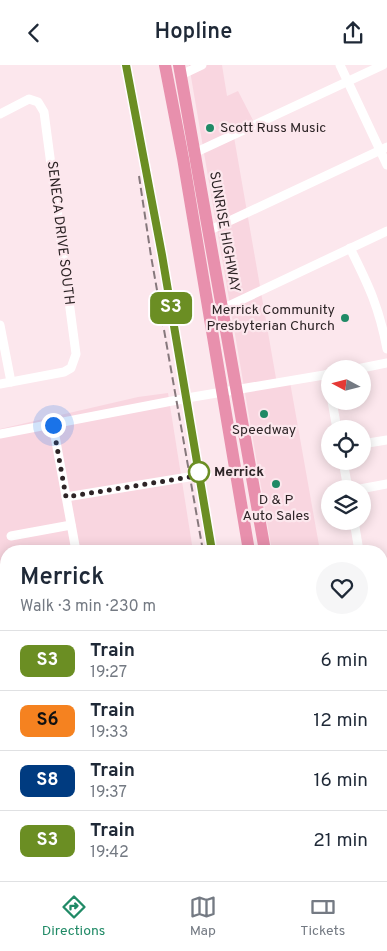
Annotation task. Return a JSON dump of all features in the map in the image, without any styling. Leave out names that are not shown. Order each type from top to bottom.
[{"type":"highway","name":"SUNRISE HIGHWAY","points":[[165,65],[208,231],[264,545]]},
{"type":"highway","name":"SUNRISE HIGHWAY","points":[[180,70],[189,156],[221,392],[248,545]]},
{"type":"street","points":[[180,70],[202,65]]},
{"type":"street","points":[[340,65],[384,149],[387,165]]},
{"type":"street","points":[[189,156],[383,65]]},
{"type":"street","name":"SENECA DRIVE SOUTH","points":[[0,114],[29,99],[38,102],[42,106],[75,361],[71,368],[64,372],[11,382]]},
{"type":"street","points":[[208,231],[384,149]]},
{"type":"street","points":[[222,309],[387,231]]},
{"type":"street","points":[[350,248],[374,295],[381,316],[387,349]]},
{"type":"street","points":[[0,325],[11,382],[0,384]]},
{"type":"street","points":[[371,366],[387,363]]},
{"type":"street","points":[[0,435],[221,392],[321,375]]},
{"type":"street","points":[[53,425],[75,545]]},
{"type":"street","points":[[371,443],[387,440]]},
{"type":"street","points":[[66,497],[207,474]]},
{"type":"street","points":[[371,487],[387,484]]},
{"type":"street","points":[[11,537],[71,525]]},
{"type":"street","points":[[356,530],[358,545]]},
{"type":"shaded area","points":[[189,65],[222,65],[227,96],[238,91],[256,126],[234,137],[277,384],[290,382],[319,545],[271,545]]},
{"type":"shaded area","points":[[168,393],[192,545],[0,545],[0,429],[138,397]]},
{"type":"railway","points":[[126,65],[162,255],[211,545]]},
{"type":"railway","points":[[139,176],[151,256],[202,545]]},
{"type":"train","name":"S3","points":[[126,65],[162,255],[211,545]]},
{"type":"place","name":"Scott Russ Music","points":[[210,128]]},
{"type":"place","name":"Merrick Community Presbyterian Church","points":[[345,318]]},
{"type":"place","name":"Speedway","points":[[264,414]]},
{"type":"place","name":"Merrick","points":[[199,472]]},
{"type":"place","name":"D & P Auto Sales","points":[[276,484]]},
{"type":"route","points":[[53,425],[66,497],[202,475],[199,472]]}]
